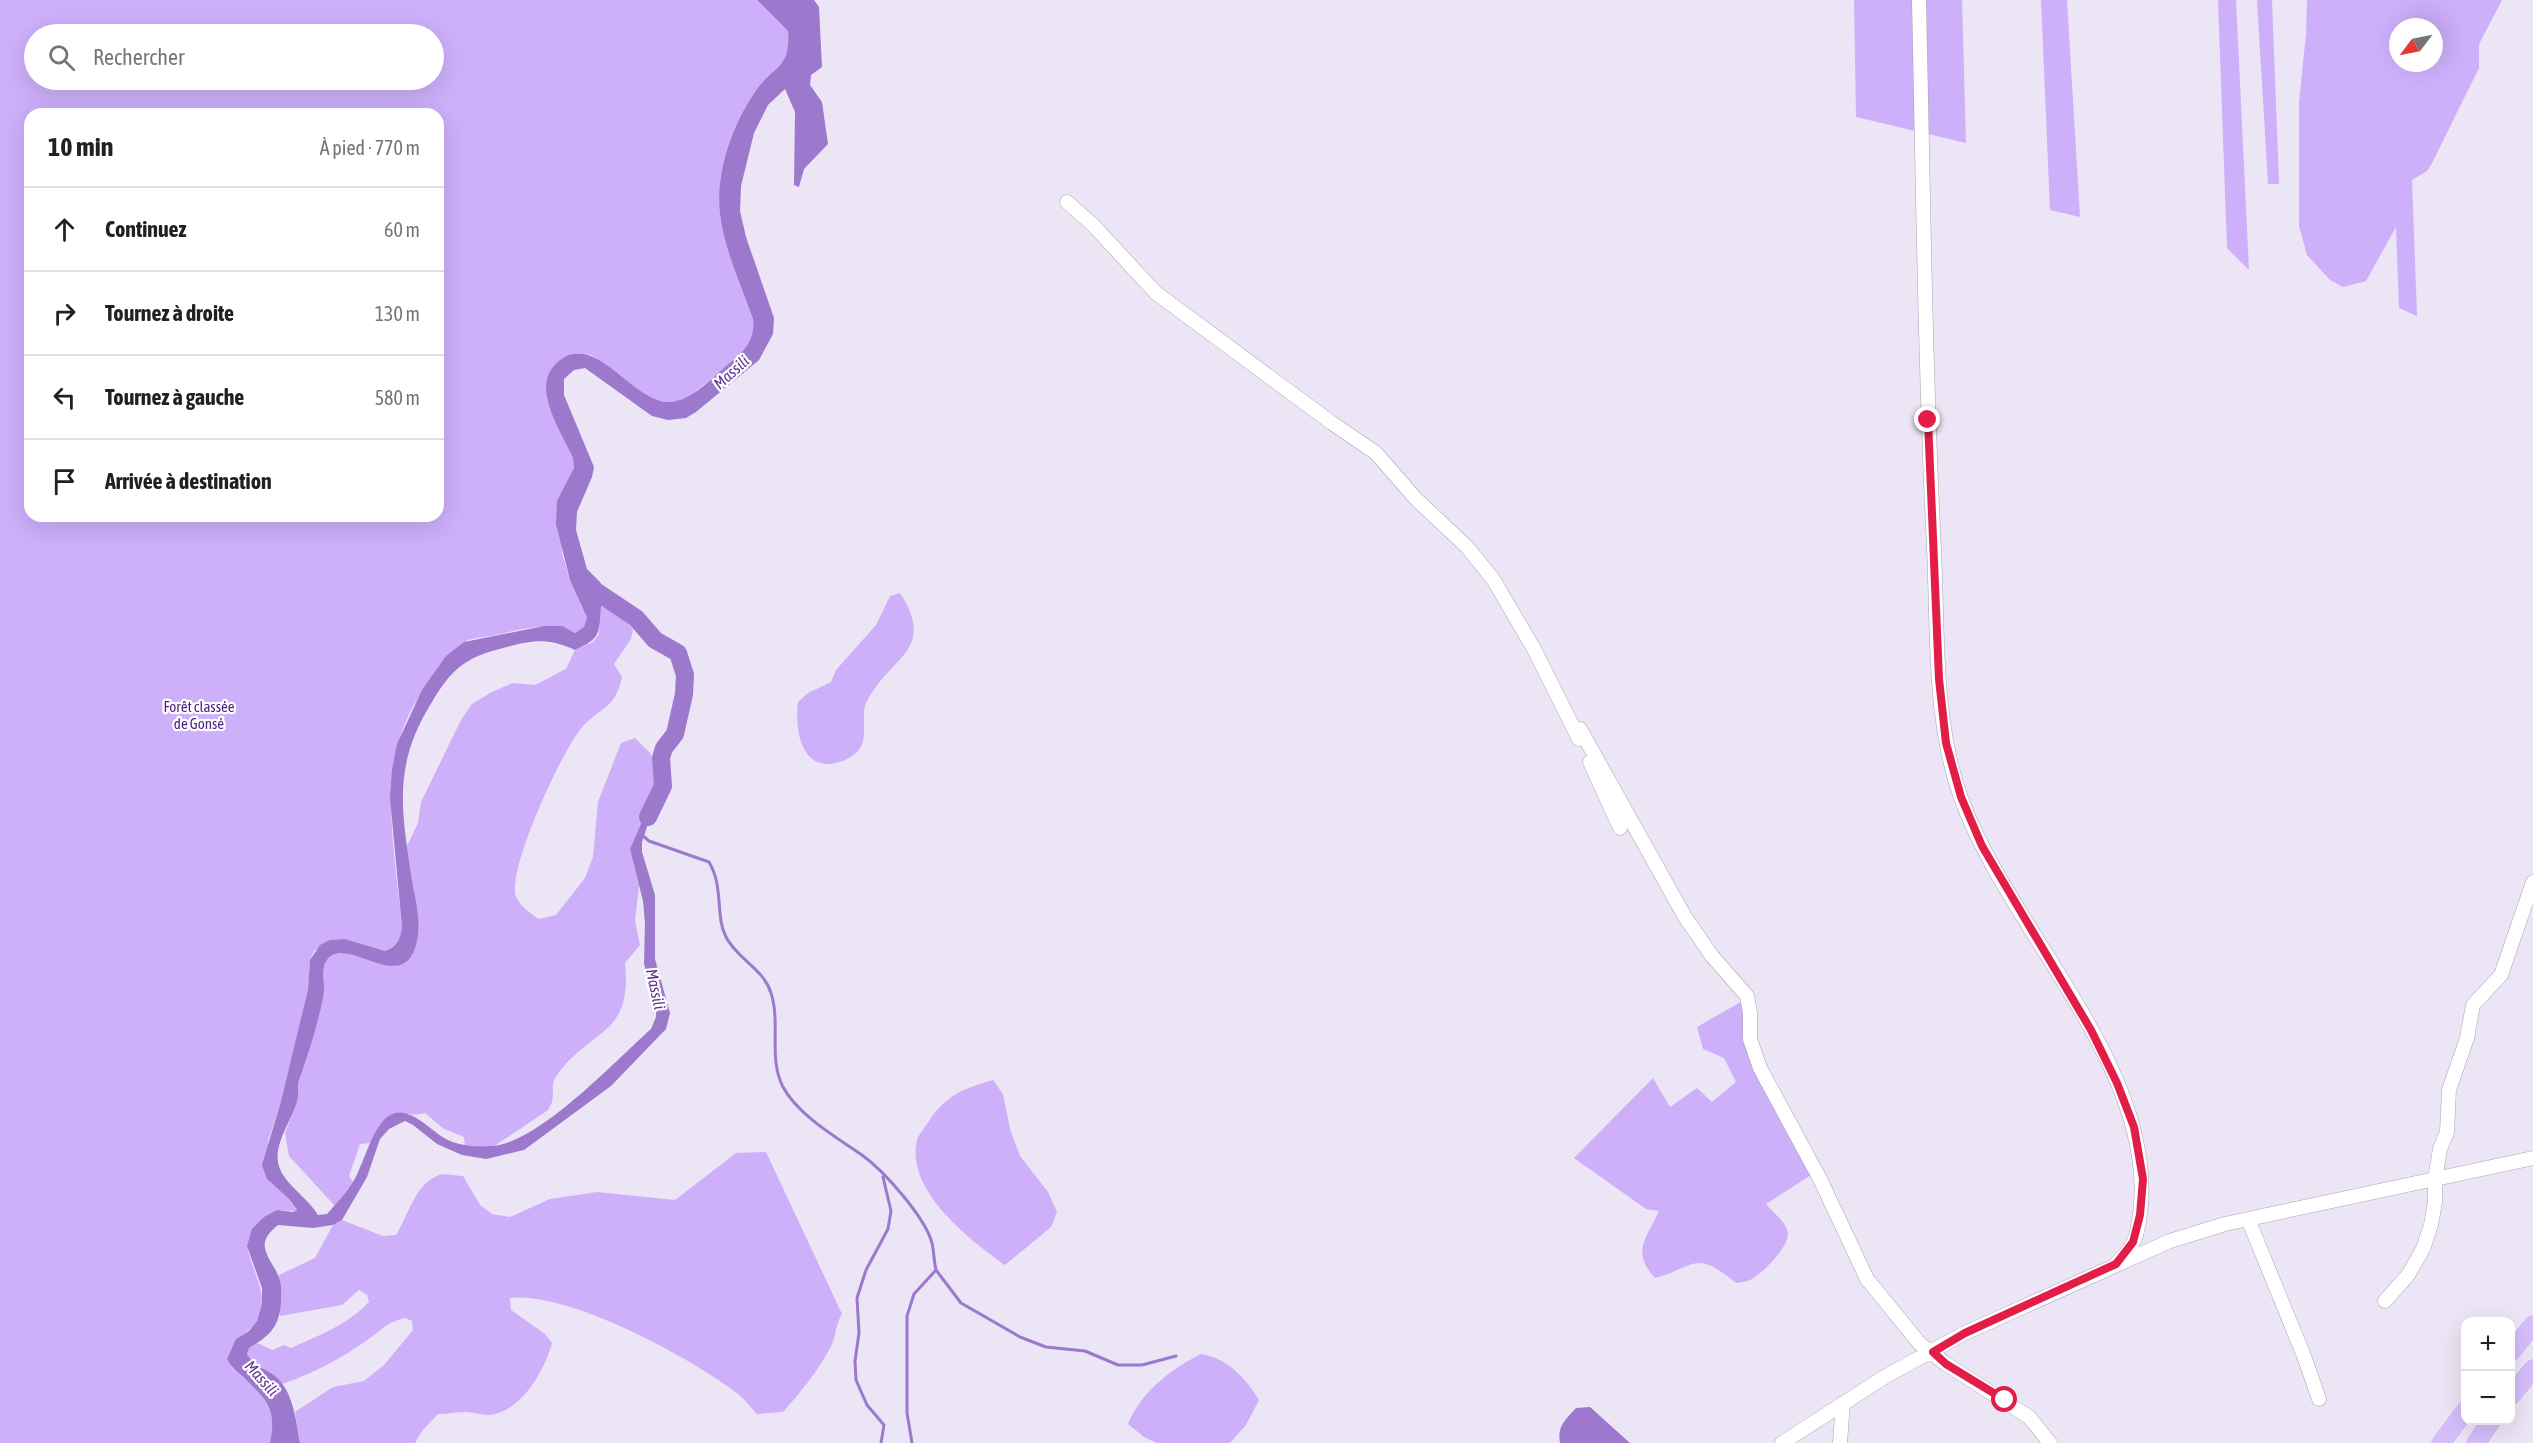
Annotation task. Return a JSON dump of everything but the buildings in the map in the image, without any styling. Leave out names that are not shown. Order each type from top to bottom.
[{"type":"highway","points":[[2515,1348],[2533,1325]]},
{"type":"highway","points":[[2515,1392],[2533,1369]]},
{"type":"highway","points":[[2442,1443],[2461,1417]]},
{"type":"highway","points":[[2476,1443],[2489,1425]]},
{"type":"street","points":[[1918,0],[1929,443],[1939,679],[1946,743],[1961,797],[1982,846],[2091,1030],[2117,1083],[2134,1127],[2143,1179],[2140,1215],[2133,1242],[2116,1264]]},
{"type":"street","points":[[1067,202],[1093,225],[1156,292],[1376,453],[1415,498],[1467,547],[1493,579],[1534,649],[1620,828]]},
{"type":"street","points":[[1580,729],[1685,917],[1712,956],[1747,996],[1750,1013],[1750,1039],[1760,1068],[1820,1179],[1867,1279],[1920,1344],[1946,1364],[2029,1418],[2050,1443]]},
{"type":"street","points":[[2385,1301],[2408,1275],[2423,1249],[2431,1225],[2435,1202],[2435,1179],[2440,1149],[2447,1132],[2449,1090],[2467,1038],[2474,1005],[2501,975],[2533,882]]},
{"type":"street","points":[[1782,1443],[1886,1376],[1965,1333],[2170,1241],[2225,1224],[2533,1158]]},
{"type":"street","points":[[2248,1220],[2304,1356],[2319,1399]]},
{"type":"street","points":[[1840,1443],[1843,1403]]},
{"type":"green space","name":"Forêt classée de Gonsé","points":[[0,0],[757,0],[788,31],[789,50],[784,62],[755,92],[739,119],[727,150],[719,199],[725,241],[753,319],[754,330],[750,343],[736,358],[689,397],[666,402],[649,398],[591,355],[576,353],[547,399],[573,458],[574,468],[569,481],[562,553],[570,580],[587,619],[584,627],[575,633],[567,629],[548,626],[477,638],[464,642],[453,653],[414,705],[401,734],[394,765],[391,796],[402,927],[399,939],[385,951],[345,939],[330,940],[314,951],[310,960],[308,990],[301,1022],[281,1101],[268,1141],[267,1179],[289,1199],[297,1211],[277,1210],[247,1246],[262,1296],[262,1307],[250,1329],[236,1339],[231,1367],[265,1399],[272,1416],[270,1443],[0,1443]]},
{"type":"green space","points":[[1854,0],[1962,0],[1966,143],[1856,117]]},
{"type":"green space","points":[[2041,0],[2067,0],[2080,217],[2050,210]]},
{"type":"green space","points":[[2218,0],[2236,0],[2249,270],[2227,248]]},
{"type":"green space","points":[[2257,0],[2272,0],[2279,184],[2268,184]]},
{"type":"green space","points":[[2307,0],[2502,0],[2479,44],[2479,68],[2432,163],[2427,171],[2412,180],[2417,316],[2399,308],[2396,227],[2366,281],[2343,287],[2330,280],[2307,255],[2299,226],[2299,103]]},
{"type":"green space","points":[[900,593],[910,612],[914,628],[912,641],[906,652],[875,687],[866,703],[861,747],[844,761],[828,764],[818,762],[811,758],[801,742],[797,721],[798,702],[808,693],[831,682],[836,670],[876,625],[890,596]]},
{"type":"green space","points":[[601,607],[620,614],[633,630],[631,639],[614,664],[622,677],[619,687],[612,701],[591,718],[575,737],[551,781],[528,836],[515,883],[516,897],[529,912],[539,919],[556,915],[585,878],[593,857],[598,802],[621,743],[635,738],[651,754],[656,778],[653,796],[630,849],[639,885],[635,921],[640,945],[625,963],[626,987],[623,1005],[607,1029],[570,1060],[554,1079],[552,1100],[548,1110],[493,1147],[465,1146],[464,1137],[444,1129],[425,1113],[390,1115],[382,1123],[371,1143],[360,1144],[349,1176],[353,1182],[335,1206],[289,1156],[285,1133],[298,1098],[298,1083],[324,991],[323,969],[327,960],[335,954],[344,953],[395,966],[405,963],[412,955],[417,912],[407,846],[418,823],[421,802],[461,720],[472,704],[492,692],[513,683],[535,685],[566,669],[575,650],[593,642],[599,634]]},
{"type":"green space","points":[[1746,999],[1750,1033],[1819,1170],[1766,1204],[1782,1222],[1788,1234],[1779,1253],[1755,1277],[1736,1283],[1712,1266],[1696,1263],[1655,1278],[1648,1269],[1642,1253],[1643,1245],[1659,1211],[1646,1209],[1574,1158],[1653,1078],[1670,1107],[1697,1088],[1712,1102],[1736,1082],[1724,1058],[1703,1049],[1697,1027]]},
{"type":"green space","points":[[993,1080],[1003,1094],[1010,1129],[1020,1156],[1048,1192],[1057,1212],[1051,1227],[1005,1265],[975,1242],[943,1212],[930,1195],[921,1177],[916,1159],[917,1140],[935,1112],[957,1094]]},
{"type":"green space","points":[[766,1152],[842,1314],[831,1346],[824,1358],[783,1412],[757,1414],[741,1396],[717,1379],[661,1346],[596,1316],[564,1305],[535,1299],[510,1298],[511,1310],[545,1334],[552,1343],[532,1386],[515,1404],[492,1415],[466,1412],[438,1414],[422,1431],[415,1443],[300,1443],[295,1412],[333,1387],[364,1381],[384,1365],[413,1330],[412,1321],[405,1318],[393,1322],[336,1360],[282,1384],[254,1363],[247,1354],[249,1348],[257,1343],[273,1350],[284,1345],[291,1348],[333,1329],[361,1310],[369,1302],[367,1295],[359,1290],[342,1305],[280,1316],[279,1275],[315,1258],[333,1225],[342,1220],[383,1236],[396,1235],[418,1192],[431,1179],[439,1175],[463,1176],[480,1205],[492,1214],[510,1217],[550,1199],[597,1192],[675,1200],[736,1153]]},
{"type":"green space","points":[[1201,1354],[1219,1360],[1235,1370],[1259,1400],[1246,1425],[1230,1443],[1157,1443],[1144,1437],[1128,1424],[1141,1402],[1158,1383],[1168,1374]]},
{"type":"water","points":[[757,0],[814,0],[819,7],[822,67],[811,75],[810,85],[822,102],[828,144],[804,169],[799,187],[794,185],[795,112],[785,89],[768,105],[754,133],[741,186],[740,211],[746,237],[774,318],[773,334],[759,360],[686,418],[668,420],[652,416],[585,368],[574,370],[564,379],[564,395],[594,467],[577,512],[576,530],[587,569],[600,582],[609,598],[601,607],[599,629],[590,642],[575,650],[544,641],[515,645],[481,655],[456,670],[432,702],[410,748],[403,791],[403,813],[418,919],[416,945],[405,963],[395,966],[346,953],[335,954],[327,960],[323,976],[324,992],[298,1083],[296,1105],[280,1142],[278,1160],[280,1169],[287,1181],[318,1215],[327,1214],[353,1182],[373,1136],[390,1115],[405,1113],[420,1120],[446,1139],[462,1145],[491,1146],[510,1142],[553,1117],[597,1080],[651,1029],[656,1017],[656,1005],[644,964],[643,901],[630,849],[653,796],[663,795],[648,824],[642,842],[642,852],[655,895],[655,959],[670,1013],[666,1029],[611,1086],[524,1150],[486,1159],[462,1155],[437,1144],[405,1121],[389,1129],[380,1139],[367,1177],[342,1220],[333,1225],[313,1228],[278,1225],[270,1232],[265,1241],[265,1248],[280,1281],[279,1317],[268,1334],[249,1348],[247,1354],[255,1364],[272,1374],[285,1387],[295,1415],[300,1443],[270,1443],[272,1421],[268,1406],[227,1359],[236,1339],[249,1331],[257,1321],[262,1304],[262,1288],[247,1246],[252,1229],[264,1217],[277,1210],[293,1212],[297,1210],[289,1199],[267,1179],[262,1165],[281,1101],[308,990],[310,960],[320,945],[330,940],[345,939],[385,951],[393,947],[399,939],[402,927],[390,798],[392,770],[397,744],[422,690],[446,656],[464,642],[544,626],[562,626],[575,633],[584,627],[587,618],[570,580],[556,524],[557,501],[574,468],[573,458],[556,424],[547,399],[548,376],[554,366],[568,355],[582,354],[597,359],[654,399],[676,401],[692,395],[706,384],[737,357],[750,341],[753,319],[725,240],[719,199],[727,150],[739,119],[755,92],[784,60],[787,53],[788,31]]},
{"type":"water","points":[[1590,1407],[1630,1443],[1560,1443],[1560,1432],[1565,1420],[1576,1408]]},
{"type":"waterway","name":"Massili","points":[[588,586],[636,618],[655,640],[678,653],[685,675],[684,694],[675,734],[664,748],[661,758],[663,786],[648,817]]},
{"type":"waterway","points":[[642,835],[649,841],[709,862],[714,872],[721,920],[726,937],[737,952],[763,977],[771,993],[775,1017],[776,1064],[783,1087],[808,1116],[871,1162],[903,1195],[928,1232],[936,1270],[914,1294],[907,1316],[907,1413],[912,1443]]},
{"type":"waterway","points":[[881,1443],[884,1425],[867,1405],[856,1380],[855,1361],[859,1333],[857,1298],[866,1270],[888,1229],[891,1211],[883,1177]]},
{"type":"waterway","points":[[936,1270],[961,1303],[1020,1337],[1046,1347],[1085,1351],[1118,1365],[1142,1365],[1176,1356]]},
{"type":"route","points":[[1928,420],[1939,679],[1946,743],[1961,797],[1982,846],[2091,1030],[2117,1083],[2134,1127],[2143,1179],[2140,1215],[2133,1242],[2116,1264],[1965,1333],[1936,1348],[1933,1352],[1946,1364],[2005,1400]]}]
